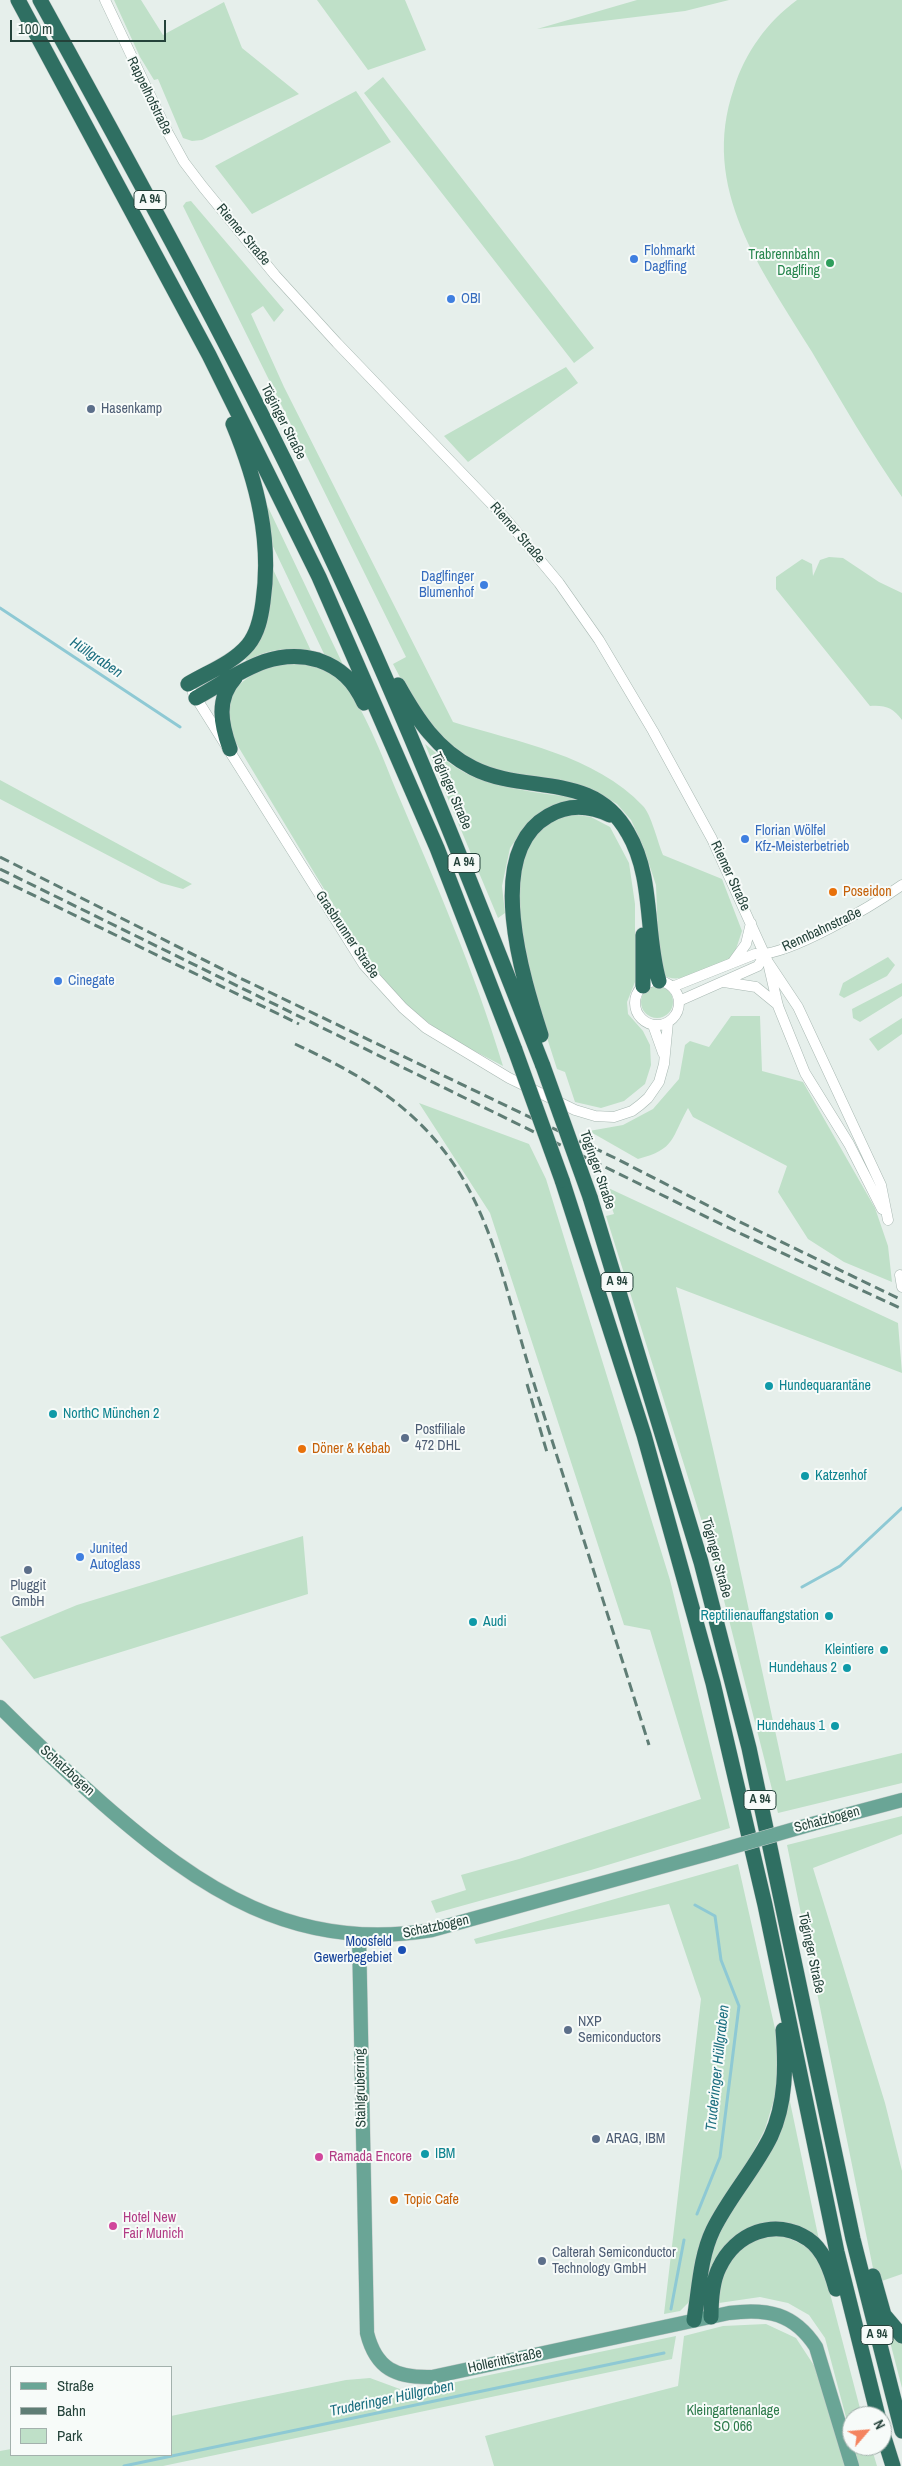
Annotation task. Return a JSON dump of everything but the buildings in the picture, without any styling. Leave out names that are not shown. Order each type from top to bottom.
[{"type":"highway","name":"A 94","points":[[18,0],[209,355],[319,577],[398,754],[437,848],[562,1180],[644,1435],[713,1684],[776,1963],[837,2252],[875,2406]]},
{"type":"highway","name":"Töginger Straße","points":[[40,0],[230,352],[300,492],[379,663],[454,839],[543,1066],[590,1197],[701,1562],[749,1748],[783,1901],[853,2239],[902,2431]]},
{"type":"highway","points":[[188,684],[230,661],[250,644],[260,620],[265,587],[265,537],[260,507],[243,449],[213,384],[209,355]]},
{"type":"highway","points":[[196,698],[268,659],[290,655],[305,656],[333,666],[354,682],[376,728],[398,754]]},
{"type":"highway","points":[[379,663],[398,684],[415,717],[426,731],[435,741],[461,762],[491,775],[569,790],[595,798],[618,819],[630,835],[639,860],[644,881],[651,946],[666,984]]},
{"type":"highway","points":[[230,749],[223,729],[222,704],[229,687],[240,673]]},
{"type":"highway","points":[[543,1066],[546,1052],[526,987],[513,911],[513,874],[517,858],[535,826],[563,808],[595,808],[618,819]]},
{"type":"highway","points":[[643,986],[642,938],[647,914]]},
{"type":"highway","points":[[694,2320],[702,2268],[712,2232],[771,2136],[782,2101],[785,2064],[783,2031],[771,1980],[776,1963]]},
{"type":"highway","points":[[711,2317],[712,2295],[718,2269],[729,2250],[744,2238],[762,2230],[778,2228],[796,2233],[810,2240],[824,2257],[832,2274],[854,2359],[869,2384]]},
{"type":"highway","points":[[853,2239],[868,2259],[884,2315],[902,2336]]},
{"type":"main road","name":"Schatzbogen","points":[[0,1707],[42,1750],[142,1839],[192,1876],[236,1901],[274,1916],[304,1926],[359,1934],[402,1935],[432,1930],[902,1800]]},
{"type":"main road","name":"Stahlgruberring","points":[[359,1934],[364,2273]]},
{"type":"main road","name":"Hollerithstraße","points":[[364,2273],[367,2333],[370,2348],[377,2359],[387,2368],[400,2375],[417,2377],[432,2376],[694,2320],[752,2310],[768,2312],[789,2320],[808,2335],[821,2358],[852,2466]]},
{"type":"street","name":"Rappelhofstraße","points":[[105,0],[131,59],[184,162]]},
{"type":"street","name":"Riemer Straße","points":[[184,162],[275,275],[337,344],[505,518],[564,590],[613,662],[712,839],[766,958],[778,1006],[808,1079],[854,1152],[888,1220],[881,1185],[798,1007],[766,958]]},
{"type":"street","name":"Grasbrunner Straße","points":[[188,684],[364,965],[403,1008],[426,1028],[509,1078],[576,1110],[596,1116],[614,1116],[632,1111],[640,1105],[648,1098],[659,1082],[668,1022]]},
{"type":"street","name":"Rennbahnstraße","points":[[679,1001],[758,966],[766,958],[874,905],[902,886]]},
{"type":"street","points":[[733,962],[746,944],[751,922]]},
{"type":"street","name":"Rennbahnstraße","points":[[643,986],[666,984],[755,954],[766,958]]},
{"type":"street","points":[[723,982],[741,983],[756,987],[778,1006]]},
{"type":"street","points":[[643,986],[636,998],[637,1012],[646,1022],[653,1025],[668,1022],[676,1013],[679,1001],[666,984]]},
{"type":"street","points":[[653,1025],[664,1056]]},
{"type":"street","points":[[900,1275],[902,1287]]},
{"type":"green space","points":[[114,0],[141,0],[163,35],[224,2],[242,48],[299,94],[202,140],[192,141],[183,138],[158,79],[154,80],[140,57]]},
{"type":"green space","points":[[317,0],[405,0],[426,50],[368,70]]},
{"type":"green space","points":[[637,0],[729,0],[685,11],[537,29]]},
{"type":"green space","name":"Trabrennbahn Daglfing","points":[[797,0],[902,0],[902,497],[867,444],[756,259],[741,227],[730,194],[724,160],[725,125],[734,88],[744,63],[758,39],[776,18]]},
{"type":"green space","points":[[383,77],[594,348],[574,363],[364,93]]},
{"type":"green space","points":[[356,91],[391,142],[252,214],[215,166]]},
{"type":"green space","points":[[191,201],[284,310],[274,322],[263,306],[251,314],[284,387],[453,722],[554,752],[602,774],[624,789],[646,810],[663,855],[722,879],[742,931],[733,958],[688,976],[670,978],[664,975],[659,964],[656,885],[643,846],[631,820],[617,804],[600,794],[483,768],[460,757],[419,713],[393,664],[406,657],[183,206],[186,202]]},
{"type":"green space","points":[[566,367],[578,383],[468,462],[444,436]]},
{"type":"green space","points":[[257,484],[346,671],[326,658],[268,536]]},
{"type":"green space","points":[[829,557],[843,558],[879,582],[902,593],[902,720],[889,708],[870,706],[776,589],[776,577],[802,559],[812,564],[813,576],[820,560]]},
{"type":"green space","points":[[271,565],[312,653],[286,649],[263,653],[246,661],[245,657]]},
{"type":"green space","points":[[275,663],[311,665],[326,671],[342,683],[350,692],[365,718],[454,927],[480,996],[503,1066],[444,1035],[397,998],[359,947],[227,728],[227,714],[232,694],[245,680]]},
{"type":"green space","points":[[425,744],[457,768],[479,779],[518,789],[585,799],[552,806],[529,821],[510,848],[502,886],[505,913],[498,918]]},
{"type":"green space","points":[[0,780],[192,884],[183,889],[161,883],[0,799]]},
{"type":"green space","points":[[570,814],[591,817],[610,827],[629,863],[635,904],[635,982],[627,1002],[628,1014],[643,1031],[650,1045],[651,1065],[645,1084],[624,1101],[601,1108],[575,1102],[565,1072],[557,1069],[533,994],[516,904],[519,872],[528,842],[548,821]]},
{"type":"green space","points":[[888,957],[895,965],[887,976],[844,998],[839,995],[843,983]]},
{"type":"green space","points":[[902,983],[902,996],[860,1022],[853,1018],[852,1009]]},
{"type":"green space","points":[[657,986],[663,987],[668,991],[672,996],[672,1008],[668,1013],[663,1017],[657,1018],[651,1017],[646,1013],[642,1008],[641,1002],[642,996],[646,991],[651,987]]},
{"type":"green space","points":[[731,1016],[760,1016],[762,1071],[803,1082],[875,1208],[888,1246],[892,1282],[844,1262],[808,1239],[778,1192],[787,1166],[693,1117],[688,1108],[671,1141],[659,1151],[638,1159],[589,1131],[623,1125],[653,1109],[679,1079],[685,1045],[690,1041],[709,1047]]},
{"type":"green space","points":[[902,1018],[902,1034],[878,1051],[869,1039]]},
{"type":"green space","points":[[419,1103],[529,1144],[546,1179],[670,1580],[730,1828],[591,1870],[436,1913],[431,1901],[466,1890],[461,1875],[519,1859],[701,1799],[650,1630],[624,1625],[490,1213]]},
{"type":"green space","points":[[604,1186],[898,1323],[902,1373],[676,1287],[786,1781],[902,1753],[902,1783],[778,1813],[713,1557],[606,1216],[614,1214]]},
{"type":"green space","points":[[303,1536],[308,1594],[34,1679],[0,1637],[77,1605]]},
{"type":"green space","points":[[902,1816],[902,1834],[813,1868],[885,2103],[902,2171],[902,2274],[876,2283],[787,1845]]},
{"type":"green space","points":[[738,1864],[780,2051],[776,2093],[765,2129],[750,2158],[691,2300],[680,2311],[664,2314],[701,1999],[669,1904],[476,1944],[474,1939]]},
{"type":"green space","points":[[789,2097],[819,2240],[752,2227],[703,2298],[716,2241]]},
{"type":"green space","points":[[769,2234],[785,2237],[797,2242],[821,2259],[859,2406],[843,2406],[825,2338],[809,2315],[788,2303],[760,2297],[719,2303],[717,2300],[718,2286],[736,2249]]},
{"type":"green space","name":"Kleingartenanlage SO 066","points":[[766,2324],[796,2338],[815,2367],[845,2466],[494,2466],[485,2436],[678,2386],[684,2336],[723,2326]]},
{"type":"green space","points":[[887,2330],[902,2343],[902,2388]]},
{"type":"green space","points":[[676,2336],[672,2359],[163,2466],[0,2466],[0,2451],[10,2449],[10,2456],[172,2456],[172,2416],[346,2380],[370,2378],[408,2392]]},
{"type":"green space","points":[[856,2456],[874,2456],[877,2466],[859,2466]]},
{"type":"waterway","name":"Hüllgraben","points":[[0,608],[180,727]]},
{"type":"waterway","name":"Truderinger Hüllgraben","points":[[802,1587],[840,1566],[902,1508]]},
{"type":"waterway","name":"Truderinger Hüllgraben","points":[[695,1905],[715,1916],[721,1960],[739,2006],[720,2157],[697,2214]]},
{"type":"waterway","name":"Truderinger Hüllgraben","points":[[671,2309],[684,2240]]},
{"type":"waterway","name":"Truderinger Hüllgraben","points":[[172,2456],[664,2353]]},
{"type":"waterway","name":"Truderinger Hüllgraben","points":[[124,2466],[172,2456]]},
{"type":"railway","points":[[0,857],[240,978],[615,1158],[738,1221],[902,1300]]},
{"type":"railway","points":[[0,869],[733,1230],[902,1309]]},
{"type":"railway","points":[[0,879],[299,1024]]},
{"type":"railway","points":[[295,1044],[356,1075],[410,1114],[441,1147],[459,1172],[474,1199],[497,1256],[531,1374],[649,1745]]},
{"type":"railway","points":[[527,1384],[548,1456]]},
{"type":"place","name":"Flohmarkt Daglfing","points":[[634,259]]},
{"type":"place","name":"Trabrennbahn Daglfing","points":[[830,263]]},
{"type":"place","name":"OBI","points":[[451,299]]},
{"type":"place","name":"Hasenkamp","points":[[91,409]]},
{"type":"place","name":"Daglfinger Blumenhof","points":[[484,585]]},
{"type":"place","name":"Florian Wölfel Kfz-Meisterbetrieb","points":[[745,839]]},
{"type":"place","name":"Poseidon","points":[[833,892]]},
{"type":"place","name":"Cinegate","points":[[58,981]]},
{"type":"place","name":"Hundequarantäne","points":[[769,1386]]},
{"type":"place","name":"NorthC München 2","points":[[53,1414]]},
{"type":"place","name":"Postfiliale 472 DHL","points":[[405,1438]]},
{"type":"place","name":"Döner & Kebab","points":[[302,1449]]},
{"type":"place","name":"Katzenhof","points":[[805,1476]]},
{"type":"place","name":"Junited Autoglass","points":[[80,1557]]},
{"type":"place","name":"Pluggit GmbH","points":[[28,1570]]},
{"type":"place","name":"Reptilienauffangstation","points":[[829,1616]]},
{"type":"place","name":"Audi","points":[[473,1622]]},
{"type":"place","name":"Kleintiere","points":[[884,1650]]},
{"type":"place","name":"Hundehaus 2","points":[[847,1668]]},
{"type":"place","name":"Hundehaus 1","points":[[835,1726]]},
{"type":"place","name":"Moosfeld Gewerbegebiet","points":[[402,1950]]},
{"type":"place","name":"NXP Semiconductors","points":[[568,2030]]},
{"type":"place","name":"ARAG, IBM","points":[[596,2139]]},
{"type":"place","name":"IBM","points":[[425,2154]]},
{"type":"place","name":"Ramada Encore","points":[[319,2157]]},
{"type":"place","name":"Topic Cafe","points":[[394,2200]]},
{"type":"place","name":"Hotel New Fair Munich","points":[[113,2226]]},
{"type":"place","name":"Calterah Semiconductor Technology GmbH","points":[[542,2261]]}]
